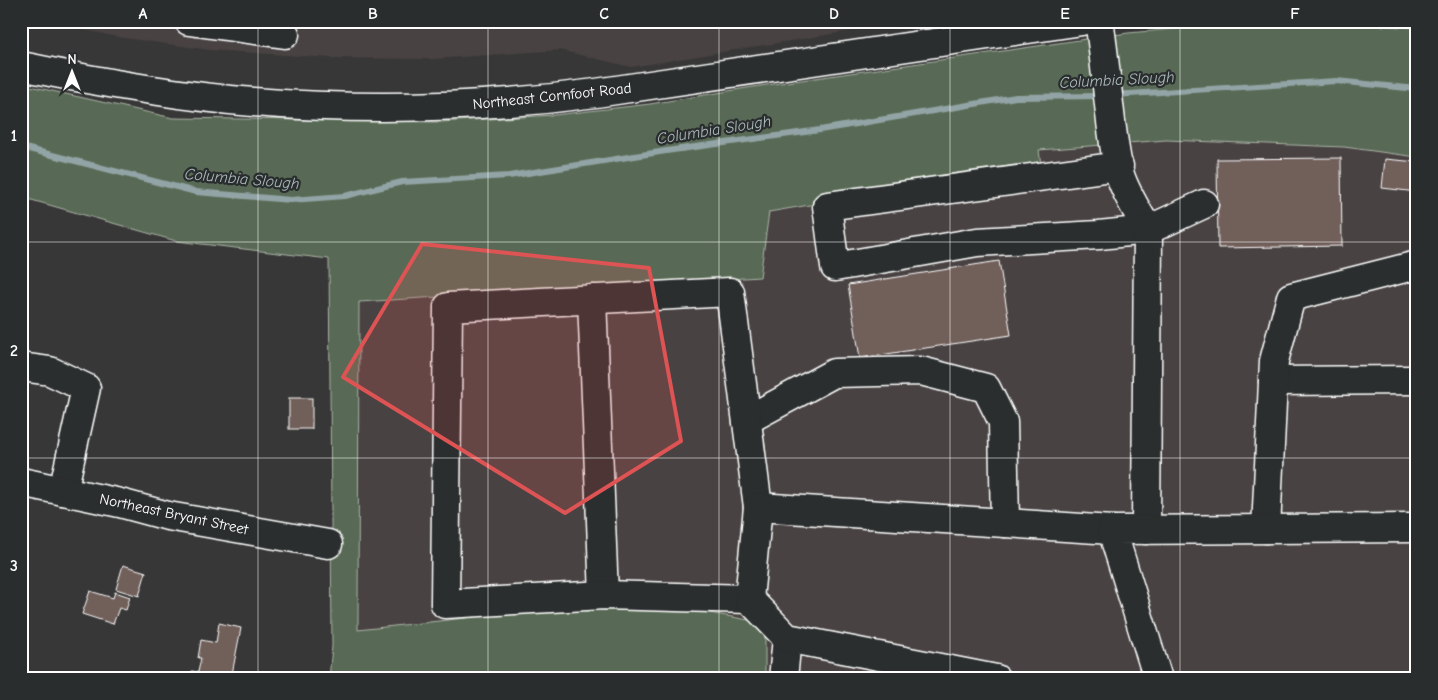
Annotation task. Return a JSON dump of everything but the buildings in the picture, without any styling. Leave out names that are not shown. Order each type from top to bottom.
[{"type":"street","points":[[189,21],[285,34]]},
{"type":"street","name":"Northeast Cornfoot Road","points":[[21,66],[160,92],[252,102],[358,107],[450,106],[527,101],[587,94],[1080,21]]},
{"type":"street","points":[[1099,21],[1120,174],[1148,230],[1146,530]]},
{"type":"street","points":[[1117,158],[827,206],[836,267],[977,242],[1099,235],[1148,230],[1204,204]]},
{"type":"street","points":[[1266,529],[1274,361],[1291,296],[1417,265]]},
{"type":"street","points":[[749,599],[758,507],[730,292],[448,307],[445,604],[604,595],[749,599],[787,638],[996,679]]},
{"type":"street","points":[[592,299],[604,595]]},
{"type":"street","points":[[21,367],[50,371],[86,388],[62,491]]},
{"type":"street","points":[[747,420],[834,374],[921,371],[986,388],[1003,422],[1005,523]]},
{"type":"street","points":[[1273,381],[1417,380]]},
{"type":"street","name":"Northeast Bryant Street","points":[[21,482],[120,503],[168,516],[328,544]]},
{"type":"street","points":[[758,507],[1112,530],[1417,528]]},
{"type":"street","points":[[1112,530],[1158,679]]},
{"type":"street","points":[[783,679],[787,638]]},
{"type":"highlighted area","points":[[422,244],[649,268],[681,441],[565,513],[343,377]]},
{"type":"shaded area","points":[[45,21],[910,21],[631,67],[560,50],[433,59],[332,58],[210,50],[118,37]]},
{"type":"shaded area","points":[[1166,140],[1344,147],[1417,157],[1417,679],[765,679],[765,623],[358,630],[359,302],[760,277],[769,212],[1040,165],[1039,150]]},
{"type":"green space","points":[[1244,23],[1338,23],[1417,28],[1417,157],[1344,147],[1166,140],[1039,150],[1041,165],[769,212],[760,277],[359,302],[358,630],[600,603],[677,607],[765,623],[765,679],[329,679],[332,646],[329,259],[176,241],[21,197],[21,84],[173,118],[440,122],[554,115],[650,104],[753,87],[1128,33]]},
{"type":"waterway","name":"Columbia Slough","points":[[1113,95],[1336,81],[1417,89]]},
{"type":"waterway","name":"Columbia Slough","points":[[21,147],[196,192],[291,200],[345,196],[402,182],[509,176],[666,151],[820,130],[1016,97],[1101,96]]}]
